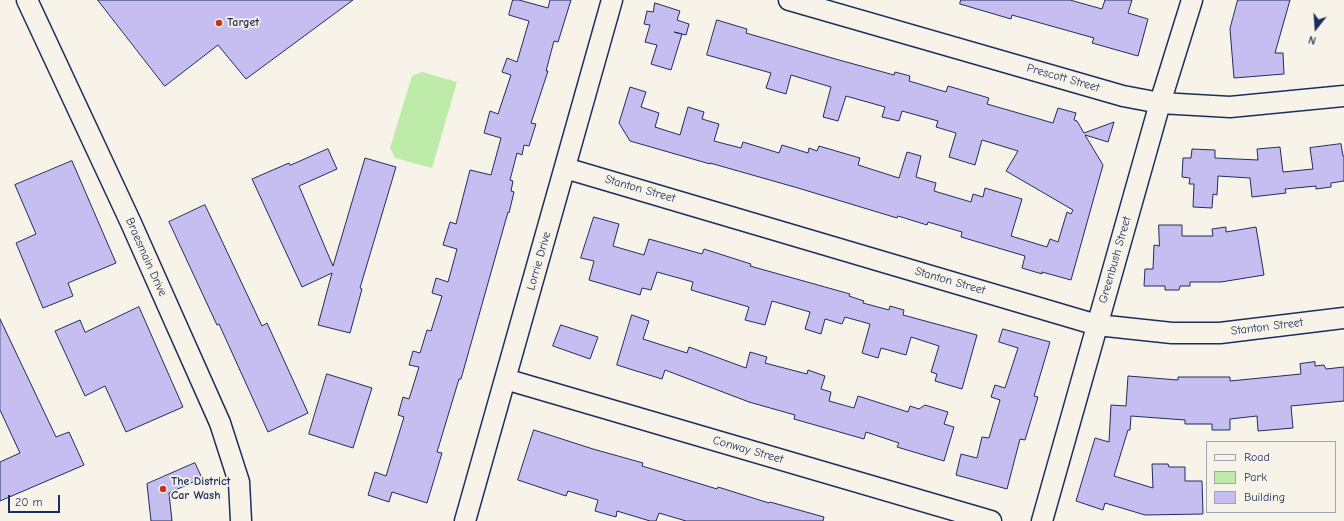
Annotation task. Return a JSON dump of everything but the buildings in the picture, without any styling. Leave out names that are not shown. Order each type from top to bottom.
[{"type":"street","name":"Braesmain Drive","points":[[27,0],[131,222],[220,423],[239,482],[241,521]]},
{"type":"street","name":"Lorrie Drive","points":[[465,521],[612,0]]},
{"type":"street","name":"Prescott Street","points":[[789,0],[1116,94],[1160,103],[1230,107],[1344,96]]},
{"type":"street","name":"Greenbush Street","points":[[1042,521],[1160,103],[1192,0]]},
{"type":"street","name":"Stanton Street","points":[[565,168],[1097,325],[1172,333],[1220,333],[1344,318]]},
{"type":"street","name":"Conway Street","points":[[505,379],[991,521]]},
{"type":"green space","points":[[422,72],[457,82],[432,168],[395,158],[390,148],[412,76]]},
{"type":"place","name":"Target","points":[[219,23]]},
{"type":"place","name":"The District Car Wash","points":[[163,489]]}]
